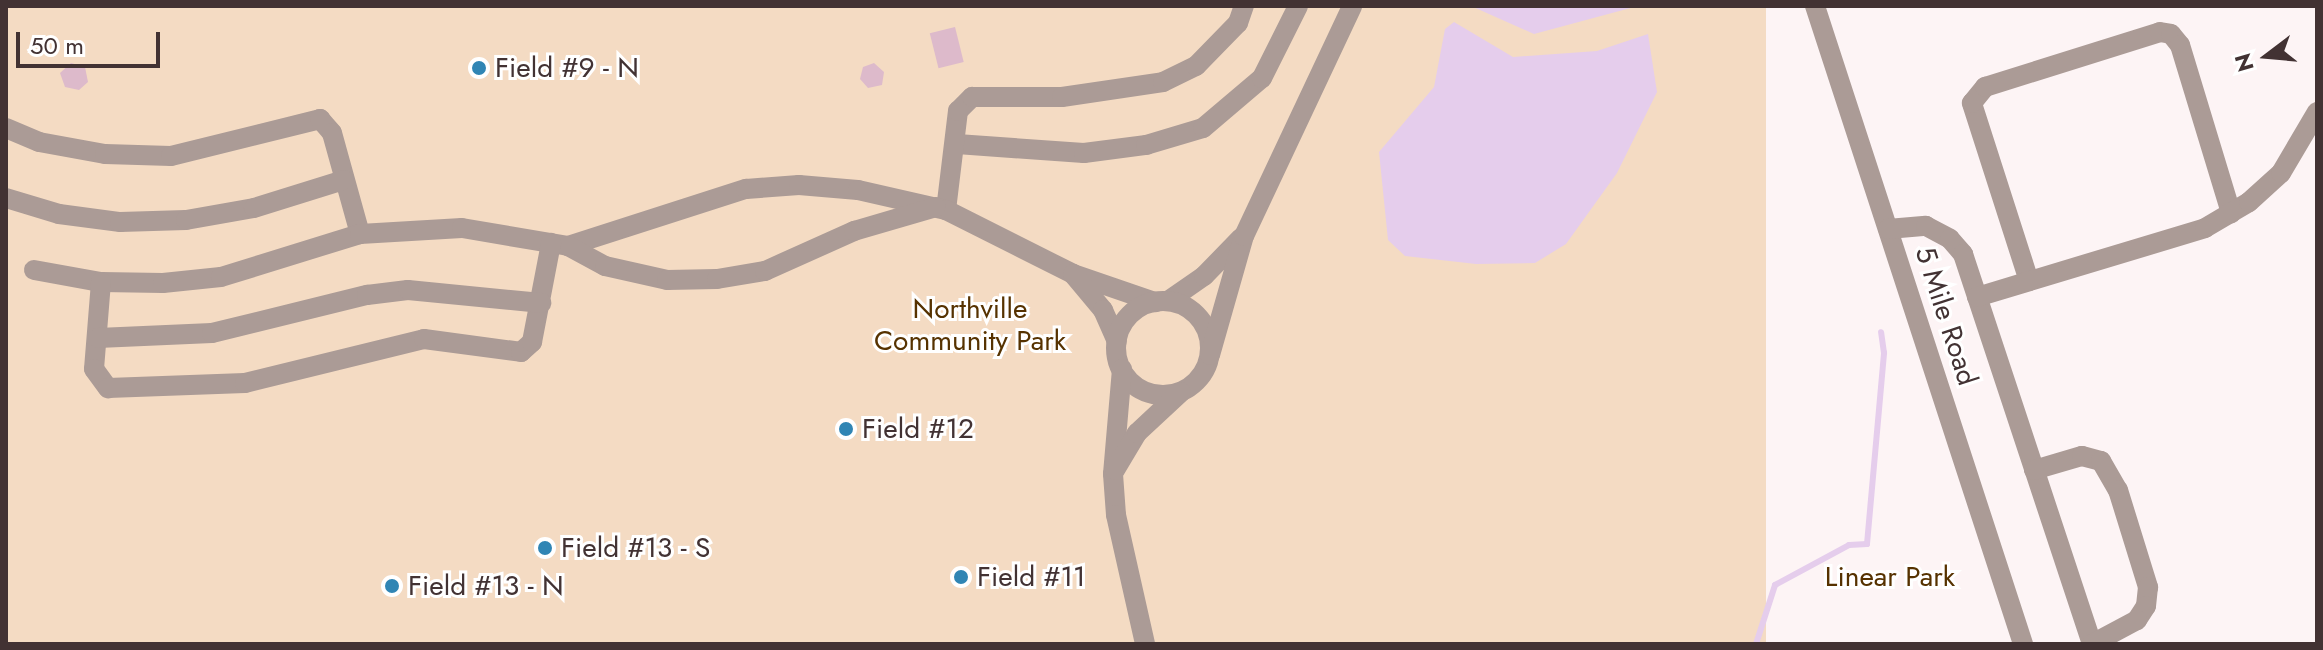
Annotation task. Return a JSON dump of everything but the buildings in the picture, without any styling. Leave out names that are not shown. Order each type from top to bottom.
[{"type":"street","points":[[941,209],[957,144],[958,111],[972,97],[1062,97],[1163,82],[1196,66],[1238,23],[1244,6]]},
{"type":"street","points":[[957,144],[1084,153],[1146,145],[1203,128],[1262,78],[1298,6]]},
{"type":"street","points":[[1113,474],[1137,433],[1196,381],[1210,355],[1244,236],[1352,6]]},
{"type":"street","name":"5 Mile Road","points":[[1815,6],[2023,644]]},
{"type":"street","points":[[2029,281],[1972,103],[1985,87],[2160,32],[2171,34],[2180,45],[2231,213]]},
{"type":"street","points":[[1977,297],[2205,228],[2231,213],[2281,173],[2317,112]]},
{"type":"street","points":[[6,128],[39,142],[92,151],[171,156],[320,119],[332,133],[360,234]]},
{"type":"street","points":[[6,198],[59,214],[120,222],[186,220],[254,208],[344,180]]},
{"type":"street","points":[[559,245],[746,189],[799,185],[858,190],[941,209],[1073,274],[1183,305],[1205,325],[1210,355]]},
{"type":"street","points":[[34,270],[101,282],[221,277],[360,234],[462,228],[559,245],[605,266],[667,280],[717,279],[765,271],[854,231],[941,209]]},
{"type":"street","points":[[1888,229],[1926,226],[1950,239],[1963,254],[2034,470],[2092,644],[2137,620],[2146,606],[2148,587],[2118,490],[2101,461],[2082,456],[2034,470]]},
{"type":"street","points":[[1117,341],[1129,315],[1162,301],[1204,276],[1244,236]]},
{"type":"street","points":[[101,282],[94,369],[108,388],[182,388],[270,379],[378,347],[424,339],[521,352],[532,342],[559,245]]},
{"type":"street","points":[[1073,274],[1103,310],[1117,341],[1122,369],[1113,474],[1116,515],[1145,644]]},
{"type":"street","points":[[98,338],[212,333],[367,295],[408,290],[541,303]]},
{"type":"street","points":[[1122,369],[1142,389],[1156,394],[1184,390]]},
{"type":"green space","name":"Northville Community Park","points":[[6,6],[1766,6],[1766,644],[6,644]]},
{"type":"shaded area","points":[[1471,6],[1638,6],[1534,34]]},
{"type":"shaded area","points":[[1454,22],[1513,57],[1597,51],[1648,34],[1657,92],[1617,173],[1566,244],[1535,263],[1476,264],[1405,256],[1388,240],[1379,152],[1434,87],[1445,29]]},
{"type":"waterway","points":[[1756,644],[1775,585],[1849,545],[1867,544],[1884,353],[1881,332]]},
{"type":"place","name":"Field #9 - N","points":[[479,68]]},
{"type":"place","name":"Field #12","points":[[846,429]]},
{"type":"place","name":"Field #13 - S","points":[[545,548]]},
{"type":"place","name":"Field #11","points":[[961,577]]},
{"type":"place","name":"Field #13 - N","points":[[392,586]]},
{"type":"park label","name":"Linear Park","points":[[1890,577]]}]
